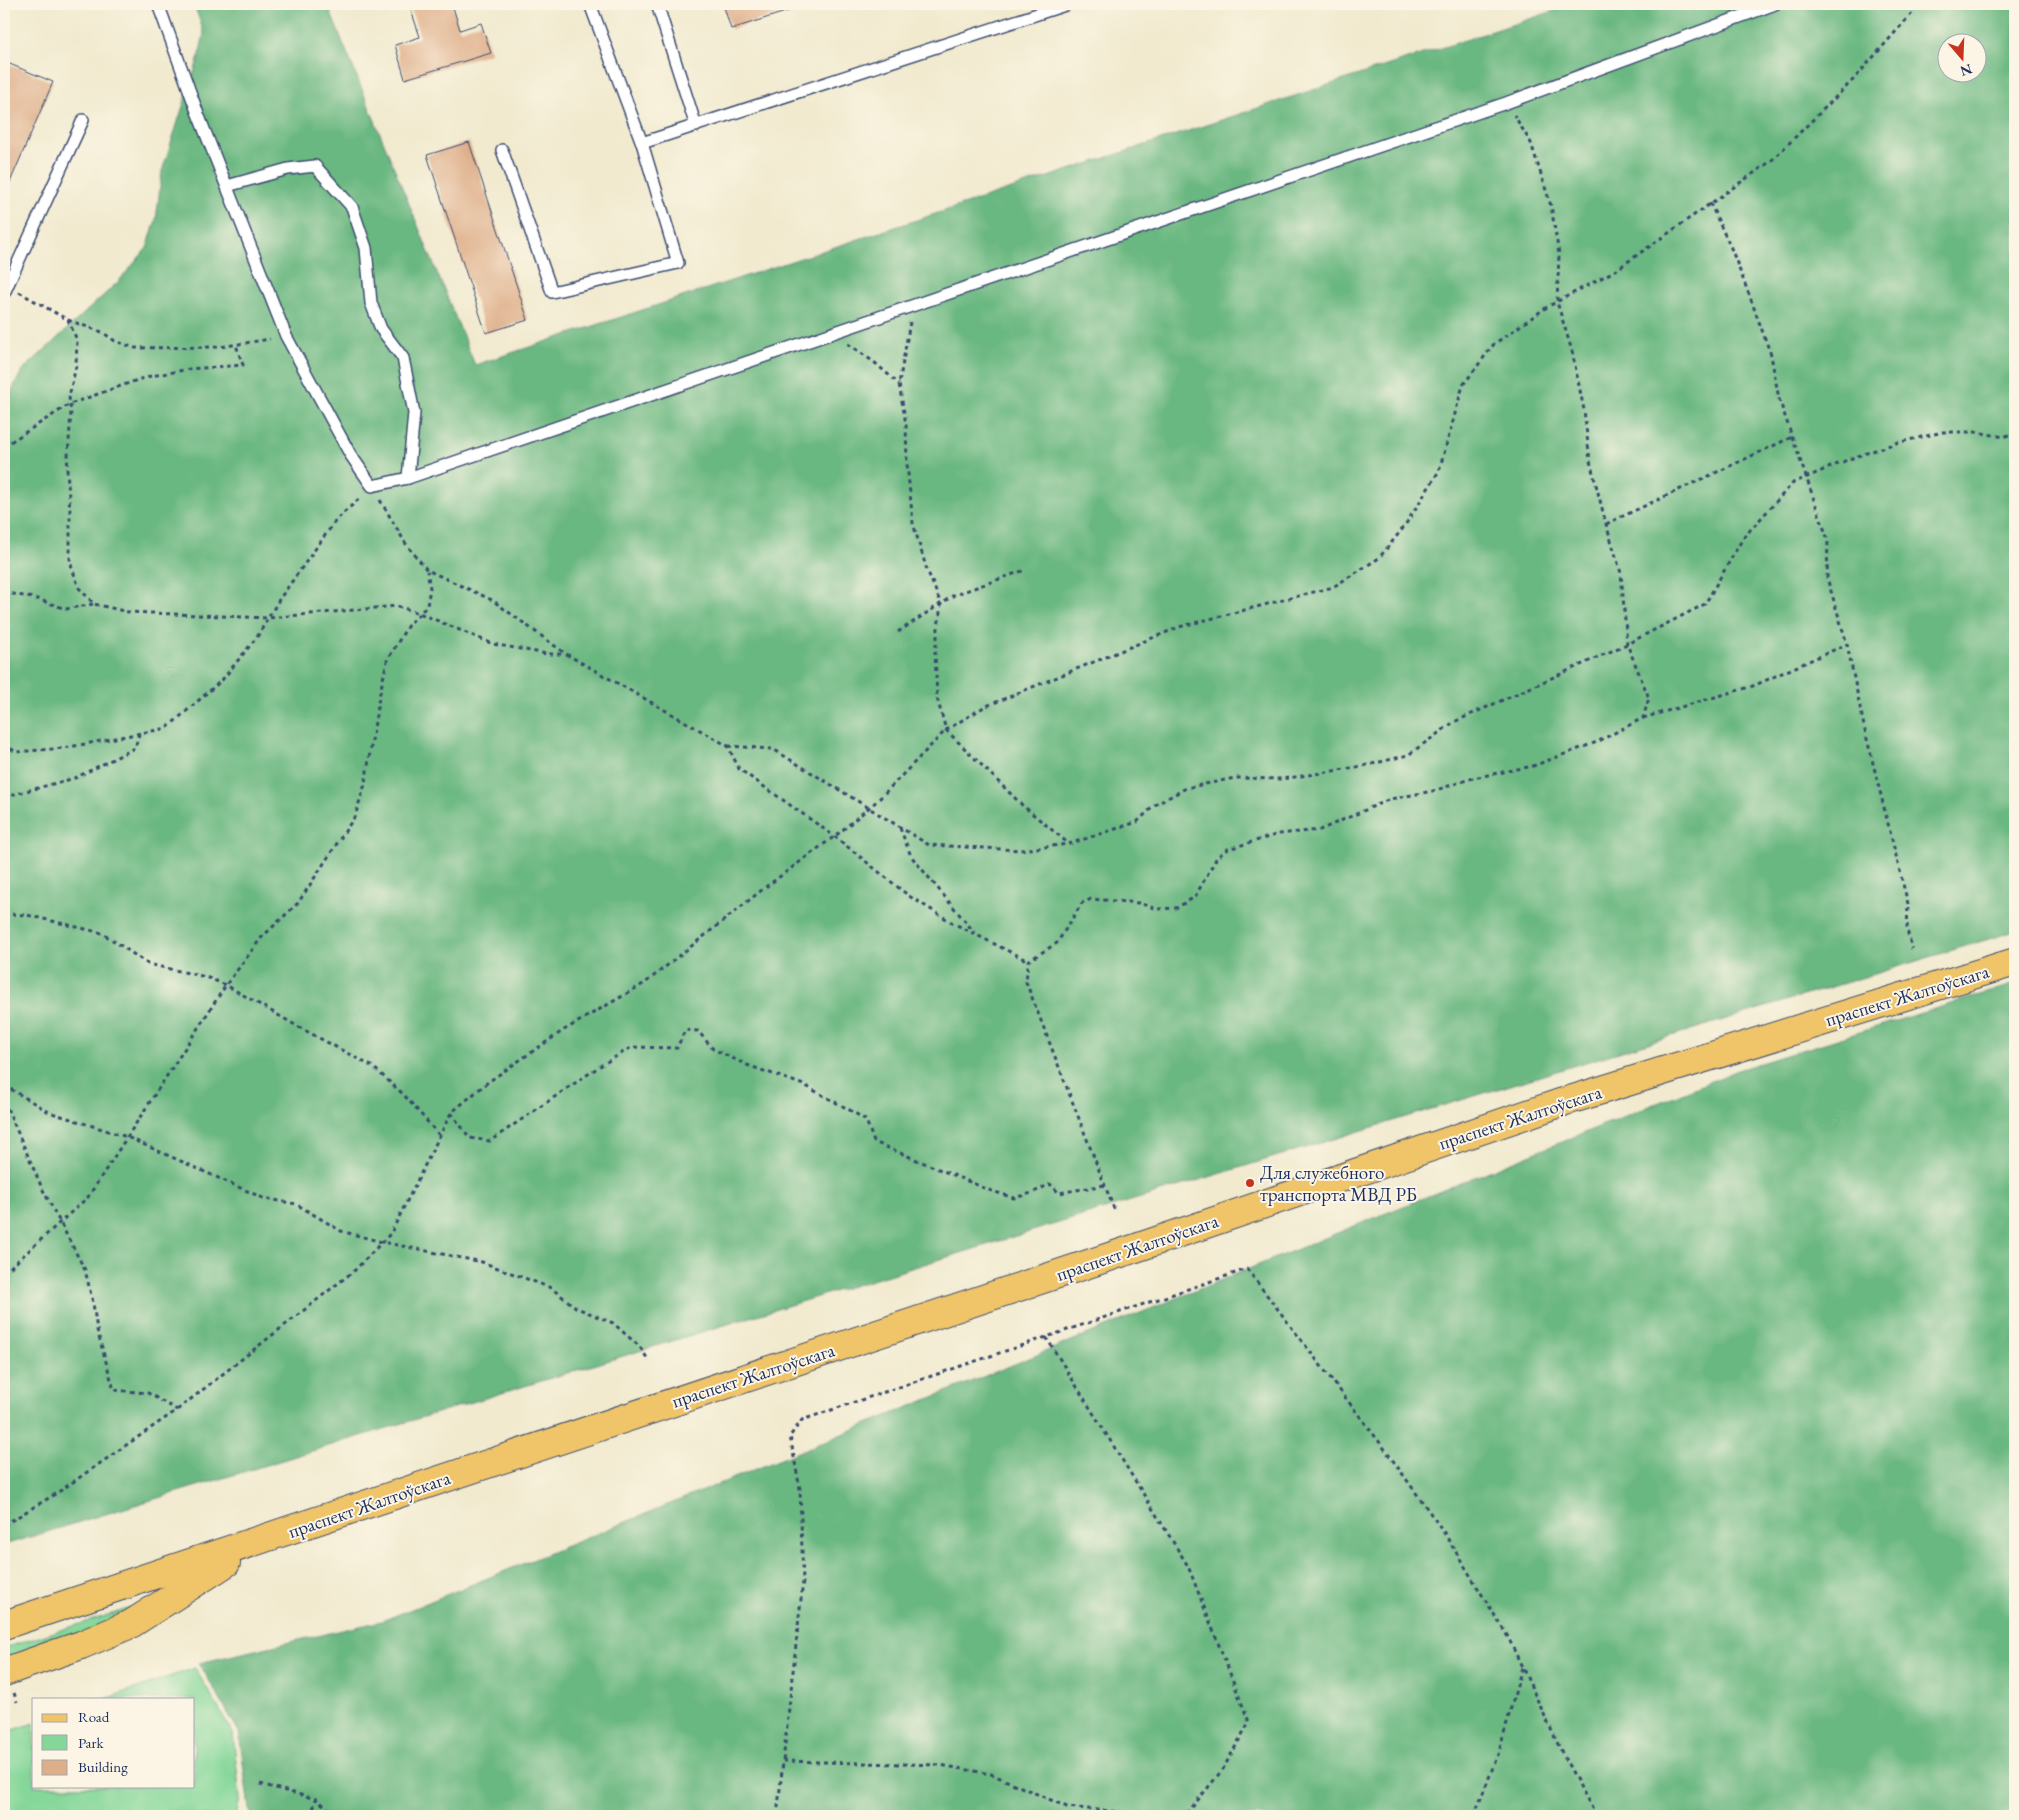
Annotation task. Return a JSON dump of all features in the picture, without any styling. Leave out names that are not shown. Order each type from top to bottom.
[{"type":"main road","name":"праспект Жалтоўскага","points":[[4,1625],[1130,1250],[1563,1102],[2015,962]]},
{"type":"main road","name":"праспект Жалтоўскага","points":[[4,1672],[81,1645],[131,1624],[261,1540]]},
{"type":"lane","points":[[158,4],[226,186],[286,336],[350,454],[372,486],[408,478],[834,334],[1506,103],[1775,4]]},
{"type":"lane","points":[[502,150],[552,292],[678,263],[642,143],[590,4]]},
{"type":"lane","points":[[656,4],[696,126]]},
{"type":"lane","points":[[642,143],[1068,4]]},
{"type":"lane","points":[[6,289],[83,120]]},
{"type":"lane","points":[[226,186],[288,169],[316,166],[352,207],[366,248],[371,303],[381,329],[403,358],[414,413],[408,478]]},
{"type":"path","points":[[4,1525],[57,1494],[178,1410],[355,1270],[391,1233],[451,1113],[488,1082],[564,1030],[645,983],[869,808],[946,730],[984,707],[1180,627],[1333,587],[1379,558],[1404,527],[1439,471],[1464,385],[1494,344],[1557,302],[1616,270],[1771,161],[1852,80],[1920,4]]},
{"type":"path","points":[[1506,103],[1532,142],[1551,206],[1559,254],[1557,302],[1572,351],[1584,410],[1590,461],[1621,573],[1627,644],[1649,698],[1643,718]]},
{"type":"path","points":[[1710,203],[1731,248],[1771,355],[1779,399],[1828,540],[1827,578],[1848,644],[1865,731],[1908,904],[1907,930],[1912,949]]},
{"type":"path","points":[[6,289],[68,320],[102,332],[115,341],[135,348],[202,348],[236,345],[286,336]]},
{"type":"path","points":[[912,307],[899,384],[906,424],[907,464],[913,523],[926,567],[941,604],[935,653],[937,698],[946,730],[1022,805],[1069,844]]},
{"type":"path","points":[[68,320],[77,340],[76,366],[69,397],[71,412],[67,470],[70,510],[70,562],[79,588],[94,604]]},
{"type":"path","points":[[834,334],[874,362],[899,384]]},
{"type":"path","points":[[4,446],[70,404],[146,377],[189,369],[243,365],[236,345]]},
{"type":"path","points":[[4,744],[16,752],[64,748],[167,728],[222,680],[257,636],[280,598],[336,520],[372,486],[406,544],[427,570],[492,600],[566,654],[728,746],[773,749],[928,845],[1020,850],[1069,844],[1137,822],[1155,804],[1186,788],[1235,778],[1282,779],[1311,775],[1368,765],[1408,755],[1454,722],[1627,644],[1705,604],[1743,538],[1793,483],[1852,458],[1896,443],[1942,432],[1976,432],[2004,437],[2015,432]]},
{"type":"path","points":[[1606,524],[1792,437]]},
{"type":"path","points":[[4,1273],[60,1224],[88,1196],[226,985],[262,937],[298,903],[355,816],[365,784],[379,697],[387,661],[408,624],[427,606],[430,588],[427,570]]},
{"type":"path","points":[[898,632],[954,595],[1025,570]]},
{"type":"path","points":[[4,592],[37,599],[66,609],[94,604],[128,612],[268,618],[396,606],[420,613],[493,644],[547,654],[566,654]]},
{"type":"path","points":[[1028,961],[1057,943],[1082,903],[1092,899],[1139,903],[1157,909],[1176,908],[1195,897],[1217,857],[1228,849],[1280,834],[1320,830],[1390,799],[1433,791],[1474,778],[1532,766],[1597,742],[1643,718],[1753,686],[1848,644]]},
{"type":"path","points":[[4,797],[75,778],[135,748],[139,734]]},
{"type":"path","points":[[728,746],[740,769],[834,836],[908,896],[1028,961]]},
{"type":"path","points":[[900,827],[911,856],[976,934]]},
{"type":"path","points":[[4,914],[27,915],[102,933],[148,964],[206,977],[226,985],[373,1067],[403,1094],[440,1136]]},
{"type":"path","points":[[1028,961],[1026,982],[1114,1209]]},
{"type":"path","points":[[451,1113],[470,1138],[490,1141],[600,1066],[632,1047],[677,1048],[685,1030],[698,1031],[713,1048],[747,1065],[804,1085],[866,1120],[874,1142],[989,1190],[1014,1198],[1032,1193],[1050,1184],[1059,1192],[1105,1185]]},
{"type":"path","points":[[4,1085],[49,1112],[127,1137],[262,1198],[296,1204],[341,1231],[382,1242],[482,1262],[551,1288],[577,1308],[613,1323],[640,1347],[649,1361]]},
{"type":"path","points":[[4,1101],[42,1188],[84,1270],[93,1303],[98,1338],[114,1390],[148,1394],[178,1410]]},
{"type":"path","points":[[777,1816],[803,1581],[800,1489],[790,1436],[802,1420],[1247,1269],[1387,1452],[1443,1530],[1508,1637],[1563,1755],[1593,1810],[1601,1816]]},
{"type":"path","points":[[1046,1337],[1188,1566],[1249,1722],[1223,1769],[1185,1816]]},
{"type":"path","points":[[1474,1816],[1499,1752],[1522,1666]]},
{"type":"path","points":[[783,1761],[940,1765],[991,1774],[1067,1807],[1161,1816]]},
{"type":"path","points":[[260,1784],[316,1799],[338,1816]]},
{"type":"path","points":[[312,1816],[316,1799]]},
{"type":"green space","points":[[194,4],[327,4],[475,365],[1575,4],[2015,4],[2015,931],[4,1545],[4,405],[22,371],[119,281],[147,248],[156,220],[162,171],[199,57],[204,33]]},
{"type":"green space","points":[[2015,984],[2015,1816],[250,1816],[239,1732],[199,1663],[382,1621],[1741,1069]]},
{"type":"green space","points":[[150,1602],[132,1617],[4,1660],[4,1648]]},
{"type":"green space","points":[[195,1668],[233,1733],[240,1799],[236,1816],[4,1816],[4,1733],[32,1724],[32,1788],[195,1788],[195,1698],[108,1698]]},
{"type":"building","points":[[409,4],[452,4],[460,30],[481,23],[491,53],[405,79],[395,45],[420,37]]},
{"type":"building","points":[[723,4],[811,4],[731,29]]},
{"type":"building","points":[[5,62],[53,82],[4,196],[4,65]]},
{"type":"building","points":[[469,142],[528,320],[486,333],[427,155]]},
{"type":"place","name":"Для служебного транспорта МВД РБ","points":[[1250,1183]]}]
